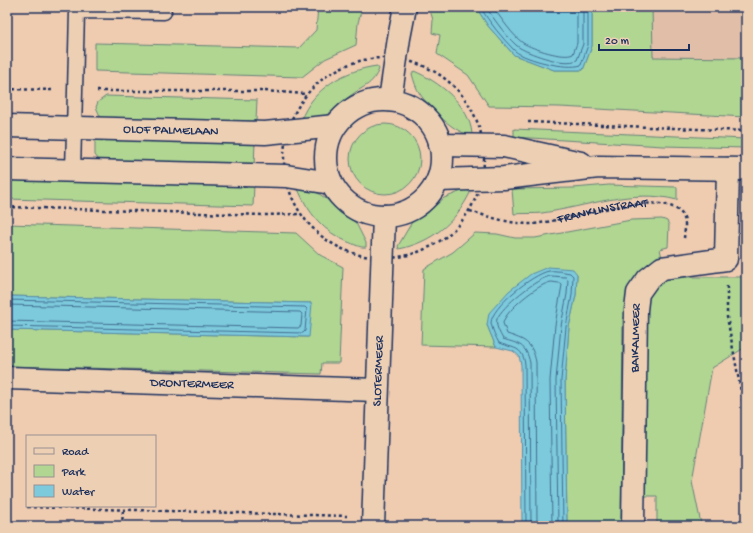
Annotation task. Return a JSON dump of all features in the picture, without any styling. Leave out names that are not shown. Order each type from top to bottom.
[{"type":"street","points":[[390,100],[405,7]]},
{"type":"street","points":[[390,100],[407,104],[422,114],[434,128],[440,145],[442,162],[438,180],[429,194],[416,206],[401,213],[384,216],[368,214],[352,207],[340,196],[331,183],[326,164],[327,144],[335,126],[350,111],[369,102],[390,100]]},
{"type":"street","name":"OLOF PALMELAAN","points":[[7,126],[265,133],[335,126]]},
{"type":"street","points":[[440,145],[504,146],[598,167]]},
{"type":"street","points":[[438,180],[504,178],[598,167],[737,169],[726,259]]},
{"type":"street","points":[[7,169],[286,176],[331,183]]},
{"type":"street","name":"SLOTERMEER","points":[[374,521],[377,390],[384,216]]},
{"type":"street","name":"BAIKALMEER","points":[[633,526],[636,310],[638,293],[648,279],[662,268],[726,259]]},
{"type":"street","name":"DRONTERMEER","points":[[7,378],[377,390]]},
{"type":"lane","points":[[73,171],[77,11],[164,12]]},
{"type":"path","points":[[7,89],[75,91],[264,91],[307,94]]},
{"type":"path","points":[[7,207],[264,215],[301,214],[320,235],[332,243],[357,255],[383,258],[408,255],[437,243],[460,223],[470,211],[478,195],[483,178],[484,145],[478,120],[483,120]]},
{"type":"path","points":[[527,122],[746,131]]},
{"type":"path","name":"FRANKLINSTRAAT","points":[[470,211],[493,218],[532,224],[627,205],[658,203],[672,206],[680,212],[685,219],[683,265]]},
{"type":"path","points":[[726,259],[727,316],[743,402],[746,405]]},
{"type":"path","points":[[27,507],[374,521]]},
{"type":"path","points":[[122,526],[123,510]]},
{"type":"shaded area","points":[[620,7],[746,7],[746,92],[619,96]]},
{"type":"green space","points":[[318,7],[362,7],[358,23],[356,45],[325,59],[302,77],[95,71],[95,43],[299,48],[316,30]]},
{"type":"green space","points":[[429,7],[476,7],[488,26],[514,55],[554,70],[583,70],[592,46],[592,7],[652,7],[653,57],[746,58],[746,117],[560,107],[489,106],[468,75],[437,54],[440,35],[432,33],[433,20]]},
{"type":"green space","points":[[377,66],[379,69],[376,75],[367,85],[350,96],[328,114],[317,119],[301,120],[313,99],[332,82],[353,72]]},
{"type":"green space","points":[[414,71],[433,81],[451,95],[465,113],[470,123],[472,134],[458,130],[451,126],[430,106],[416,87],[412,74]]},
{"type":"green space","points":[[106,96],[257,100],[256,121],[228,121],[205,124],[106,121],[100,116],[96,107],[98,102]]},
{"type":"green space","points":[[385,124],[398,127],[410,134],[417,146],[420,159],[417,172],[410,184],[398,191],[385,194],[372,191],[360,184],[353,172],[350,159],[353,146],[360,134],[372,127]]},
{"type":"green space","points":[[514,129],[746,139],[746,148],[663,146],[514,137]]},
{"type":"green space","points":[[98,139],[255,142],[254,166],[140,164],[117,160],[99,160],[95,155],[95,141]]},
{"type":"green space","points":[[7,178],[254,185],[253,206],[7,199]]},
{"type":"green space","points":[[609,185],[677,187],[677,200],[643,196],[626,197],[542,213],[514,214],[512,189],[573,188]]},
{"type":"green space","points":[[300,188],[318,193],[356,223],[366,243],[366,247],[359,246],[339,238],[324,227],[312,214],[302,198],[298,189]]},
{"type":"green space","points":[[467,189],[470,193],[464,204],[450,222],[441,230],[422,242],[399,249],[398,246],[412,222],[427,213],[444,198]]},
{"type":"green space","points":[[662,219],[667,221],[669,225],[668,247],[660,249],[662,258],[626,319],[623,318],[621,526],[567,526],[565,380],[569,327],[576,295],[577,274],[487,325],[496,347],[421,345],[424,269],[453,252],[475,233],[497,234],[515,238],[535,238],[631,220]]},
{"type":"green space","points":[[7,224],[296,233],[320,255],[343,267],[339,363],[322,363],[321,374],[7,366],[7,330],[308,337],[311,303],[7,296]]},
{"type":"green space","points":[[671,277],[744,277],[744,348],[712,368],[692,481],[701,524],[700,526],[657,526],[657,496],[640,496],[643,305],[661,280]]},
{"type":"water","points":[[476,7],[592,7],[592,46],[583,70],[554,70],[514,55],[488,26]]},
{"type":"water","points":[[548,267],[573,269],[577,274],[576,295],[569,327],[565,380],[567,526],[522,526],[521,365],[519,356],[513,351],[496,347],[487,325],[489,313],[509,291],[531,274]]},
{"type":"water","points":[[7,296],[312,303],[309,337],[7,330]]}]
